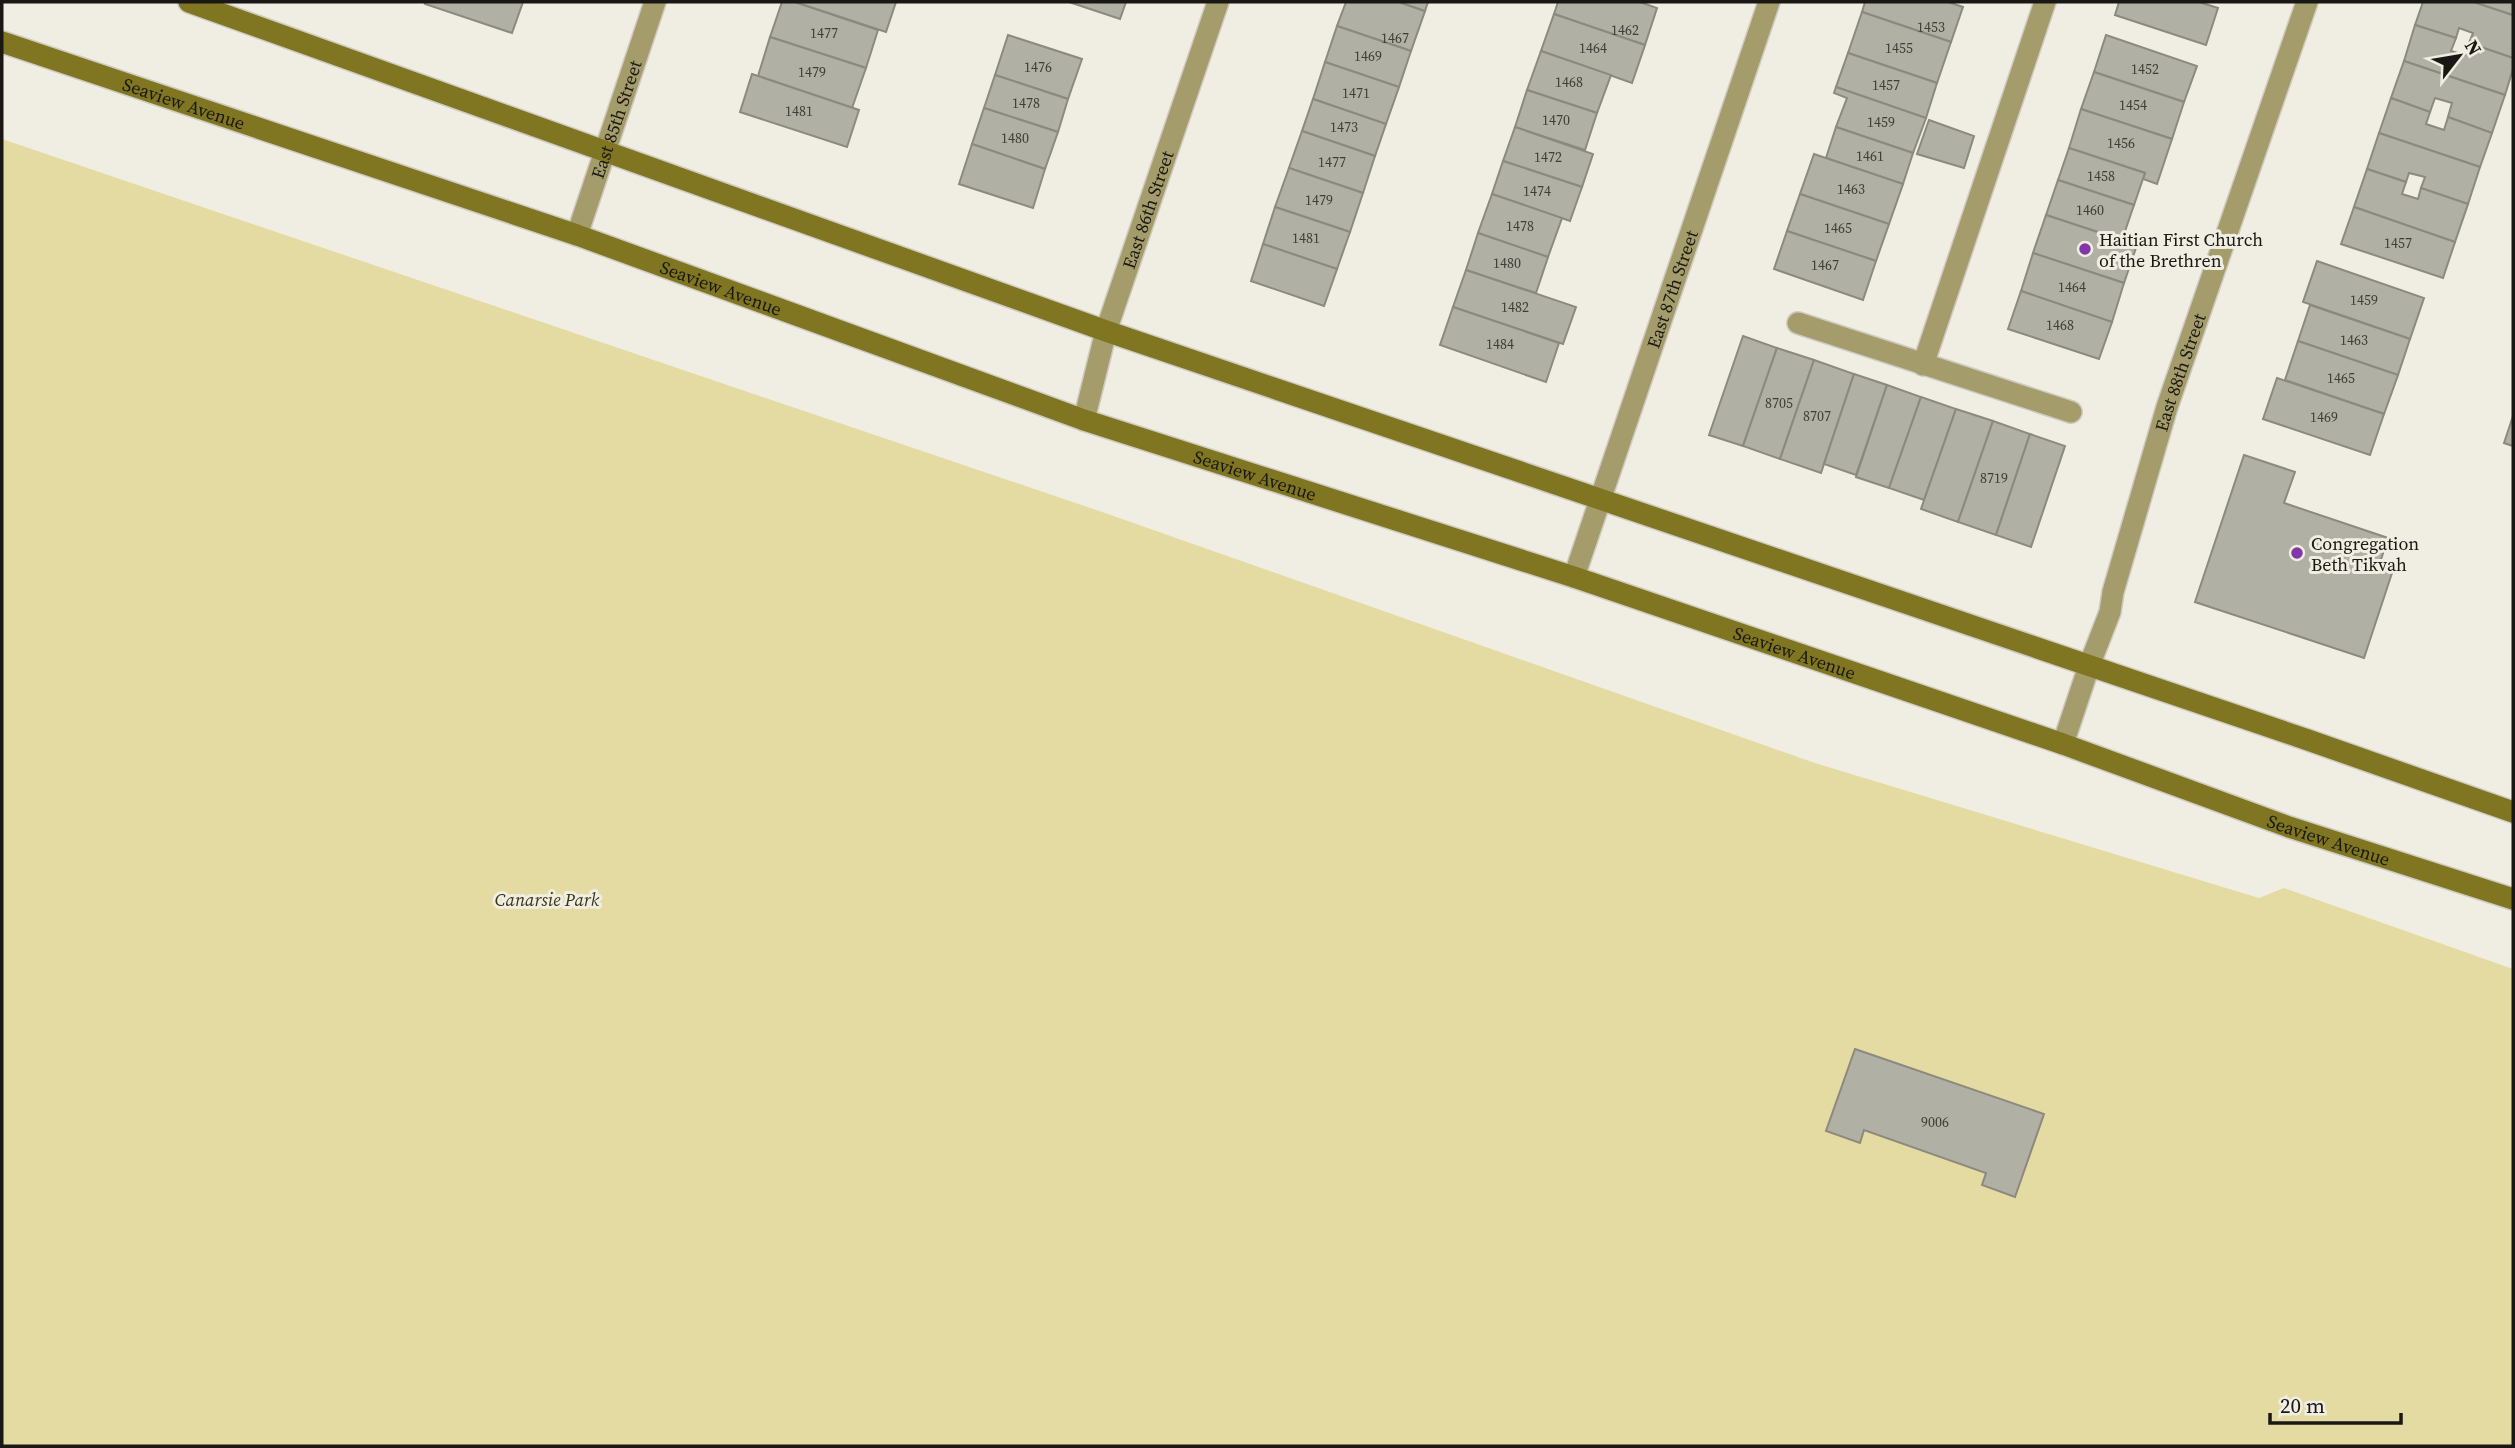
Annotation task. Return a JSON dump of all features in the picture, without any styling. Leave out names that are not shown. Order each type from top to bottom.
[{"type":"street","points":[[189,2],[1106,331],[2513,812]]},
{"type":"street","name":"East 85th Street","points":[[577,235],[655,2]]},
{"type":"street","name":"East 86th Street","points":[[1084,420],[1106,331],[1218,2]]},
{"type":"street","name":"East 87th Street","points":[[1574,577],[1769,2]]},
{"type":"street","points":[[1923,365],[2045,2]]},
{"type":"street","name":"East 88th Street","points":[[2063,744],[2110,612],[2113,592],[2167,407],[2307,2]]},
{"type":"street","name":"Seaview Avenue","points":[[2,42],[577,235],[1084,420],[1574,577],[2063,744],[2289,827],[2513,899]]},
{"type":"street","points":[[1798,323],[2071,412]]},
{"type":"green space","name":"Canarsie Park","points":[[2,139],[1105,513],[1815,763],[2259,898],[2284,888],[2513,969],[2513,1446],[2,1446]]},
{"type":"building","points":[[523,2],[512,33],[425,4]]},
{"type":"building","points":[[782,2],[795,2],[878,30],[866,68],[770,37]]},
{"type":"building","points":[[795,2],[896,2],[886,32]]},
{"type":"building","points":[[1069,2],[1126,2],[1120,19]]},
{"type":"building","points":[[1346,2],[1399,2],[1425,11],[1411,51],[1337,26]]},
{"type":"building","points":[[1399,2],[1428,2],[1425,11]]},
{"type":"building","points":[[1558,2],[1640,2],[1657,8],[1645,45],[1554,14]]},
{"type":"building","points":[[1865,2],[1948,2],[1963,7],[1951,42],[1862,12]]},
{"type":"building","points":[[2119,2],[2199,2],[2218,8],[2206,45],[2115,15]]},
{"type":"building","points":[[2423,2],[2474,2],[2513,15],[2513,58],[2469,43],[2473,33],[2459,28],[2456,38],[2415,25]]},
{"type":"building","points":[[2474,2],[2513,2],[2513,15]]},
{"type":"building","points":[[1862,12],[1951,42],[1937,83],[1848,53]]},
{"type":"building","points":[[1554,14],[1645,45],[1632,83],[1541,51]]},
{"type":"building","points":[[2415,25],[2456,38],[2451,51],[2465,55],[2469,43],[2513,58],[2513,69],[2505,95],[2404,61]]},
{"type":"building","points":[[1337,26],[1411,51],[1399,87],[1325,62]]},
{"type":"building","points":[[1008,35],[1082,59],[1068,99],[995,75]]},
{"type":"building","points":[[2106,35],[2197,66],[2184,102],[2094,72]]},
{"type":"building","points":[[770,37],[866,68],[852,108],[758,76]]},
{"type":"building","points":[[1541,51],[1611,75],[1597,113],[1527,90]]},
{"type":"building","points":[[1848,53],[1937,83],[1926,118],[1836,87]]},
{"type":"building","points":[[2404,61],[2505,95],[2492,133],[2448,117],[2452,103],[2435,98],[2430,112],[2391,98]]},
{"type":"building","points":[[1325,62],[1399,87],[1386,124],[1313,99]]},
{"type":"building","points":[[2094,72],[2184,102],[2172,139],[2081,109]]},
{"type":"building","points":[[752,74],[859,110],[847,147],[740,112]]},
{"type":"building","points":[[995,75],[1068,99],[1058,132],[984,108]]},
{"type":"building","points":[[1836,87],[1926,118],[1913,153],[1836,127],[1847,98],[1834,93]]},
{"type":"building","points":[[1527,90],[1597,113],[1585,150],[1515,127]]},
{"type":"building","points":[[2391,98],[2430,112],[2426,124],[2444,130],[2448,117],[2492,133],[2480,167],[2379,133]]},
{"type":"building","points":[[1313,99],[1386,124],[1375,156],[1302,131]]},
{"type":"building","points":[[984,108],[1058,132],[1045,169],[972,144]]},
{"type":"building","points":[[2081,109],[2172,139],[2157,184],[2143,179],[2145,173],[2069,148]]},
{"type":"building","points":[[1929,120],[1974,136],[1964,168],[1917,154]]},
{"type":"building","points":[[1515,127],[1593,154],[1582,187],[1503,161]]},
{"type":"building","points":[[1836,127],[1913,153],[1903,184],[1826,158]]},
{"type":"building","points":[[1302,131],[1375,156],[1363,193],[1289,168]]},
{"type":"building","points":[[2379,133],[2480,167],[2468,204],[2421,188],[2425,177],[2409,173],[2406,182],[2367,169]]},
{"type":"building","points":[[972,144],[1045,169],[1033,208],[959,184]]},
{"type":"building","points":[[2069,148],[2145,173],[2134,205],[2058,180]]},
{"type":"building","points":[[1814,154],[1903,184],[1889,224],[1800,194]]},
{"type":"building","points":[[1503,161],[1582,187],[1570,221],[1492,194]]},
{"type":"building","points":[[1289,168],[1363,193],[1350,232],[1275,207]]},
{"type":"building","points":[[2367,169],[2406,182],[2402,194],[2418,199],[2421,188],[2468,204],[2455,242],[2354,207]]},
{"type":"building","points":[[2058,180],[2134,205],[2122,240],[2046,215]]},
{"type":"building","points":[[1492,194],[1562,218],[1548,257],[1478,233]]},
{"type":"building","points":[[1800,194],[1889,224],[1876,261],[1787,231]]},
{"type":"building","points":[[1275,207],[1350,232],[1337,269],[1263,244]]},
{"type":"building","points":[[2354,207],[2455,242],[2443,278],[2341,244]]},
{"type":"building","name":"Haitian First Church of the Brethren","points":[[2046,215],[2137,245],[2124,283],[2033,253]]},
{"type":"building","points":[[1787,231],[1876,261],[1863,300],[1774,269]]},
{"type":"building","points":[[1478,233],[1548,257],[1536,293],[1466,270]]},
{"type":"building","points":[[1263,244],[1337,269],[1324,306],[1251,281]]},
{"type":"building","points":[[2033,253],[2124,283],[2112,322],[2021,291]]},
{"type":"building","points":[[2317,261],[2424,298],[2410,339],[2303,302]]},
{"type":"building","points":[[1466,270],[1576,307],[1563,344],[1453,307]]},
{"type":"building","points":[[2021,291],[2112,322],[2099,359],[2008,329]]},
{"type":"building","points":[[2310,305],[2410,339],[2398,375],[2298,341]]},
{"type":"building","points":[[1453,307],[1559,343],[1546,382],[1440,345]]},
{"type":"building","points":[[1743,336],[1777,348],[1743,446],[1709,435]]},
{"type":"building","points":[[2298,341],[2398,375],[2384,414],[2285,380]]},
{"type":"building","points":[[1777,348],[1814,360],[1780,459],[1743,446]]},
{"type":"building","points":[[1814,360],[1854,374],[1821,473],[1780,459]]},
{"type":"building","points":[[1854,374],[1887,385],[1856,475],[1824,464]]},
{"type":"building","points":[[2277,378],[2384,414],[2370,455],[2263,419]]},
{"type":"building","points":[[1887,385],[1921,397],[1889,488],[1856,477]]},
{"type":"building","points":[[1921,397],[1956,409],[1924,500],[1889,488]]},
{"type":"building","points":[[1956,409],[1993,421],[1958,522],[1921,509]]},
{"type":"building","points":[[2513,416],[2513,446],[2504,443]]},
{"type":"building","points":[[1993,421],[2030,434],[1996,535],[1958,522]]},
{"type":"building","points":[[2030,434],[2065,446],[2031,547],[1996,535]]},
{"type":"building","name":"Congregation Beth Tikvah","points":[[2244,455],[2295,472],[2284,503],[2388,538],[2378,569],[2392,573],[2364,658],[2195,602]]},
{"type":"building","points":[[1855,1049],[2044,1114],[2015,1197],[1982,1185],[1986,1173],[1864,1130],[1860,1143],[1826,1131]]},
{"type":"place","name":"Haitian First Church of the Brethren","points":[[2085,249]]},
{"type":"place","name":"Congregation Beth Tikvah","points":[[2297,553]]}]
